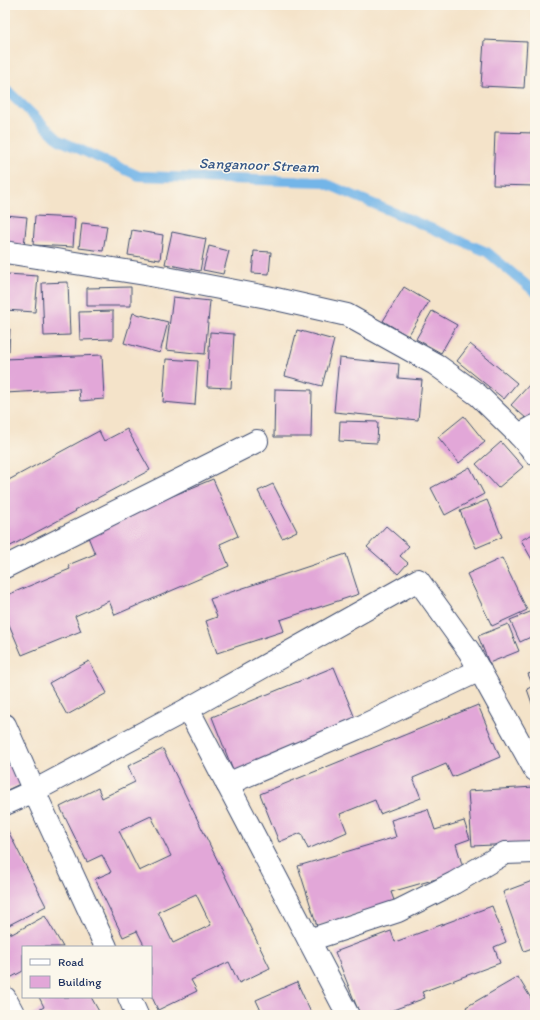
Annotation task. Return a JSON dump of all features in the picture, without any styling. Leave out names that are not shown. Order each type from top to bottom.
[{"type":"street","points":[[5,252],[161,277],[267,297],[347,315],[435,364],[527,431],[529,446],[535,454]]},
{"type":"street","points":[[5,567],[257,441]]},
{"type":"street","points":[[5,804],[34,791],[188,709],[418,580],[469,651],[535,770]]},
{"type":"street","points":[[226,784],[356,729],[480,670]]},
{"type":"street","points":[[188,709],[348,1015]]},
{"type":"street","points":[[5,725],[106,946]]},
{"type":"street","points":[[309,940],[398,911],[454,883],[505,853],[535,852]]},
{"type":"street","points":[[5,998],[14,1015]]},
{"type":"street","points":[[129,998],[137,1015]]},
{"type":"building","points":[[484,40],[527,42],[524,88],[481,86]]},
{"type":"building","points":[[495,132],[535,133],[535,186],[493,185]]},
{"type":"building","points":[[5,215],[27,217],[24,246],[5,244]]},
{"type":"building","points":[[35,216],[75,218],[73,247],[33,245]]},
{"type":"building","points":[[82,223],[107,226],[103,251],[79,248]]},
{"type":"building","points":[[132,230],[163,235],[160,260],[128,255]]},
{"type":"building","points":[[172,232],[206,239],[200,271],[165,264]]},
{"type":"building","points":[[209,246],[229,251],[223,274],[203,270]]},
{"type":"building","points":[[254,251],[271,252],[269,274],[252,273]]},
{"type":"building","points":[[7,274],[38,276],[35,312],[5,310]]},
{"type":"building","points":[[68,282],[70,335],[44,336],[42,283]]},
{"type":"building","points":[[131,287],[131,306],[87,306],[87,288]]},
{"type":"building","points":[[404,287],[429,302],[408,336],[383,321]]},
{"type":"building","points":[[173,297],[210,301],[205,354],[166,350]]},
{"type":"building","points":[[113,311],[113,339],[80,340],[79,312]]},
{"type":"building","points":[[432,311],[457,325],[441,353],[416,339]]},
{"type":"building","points":[[133,313],[168,322],[160,353],[124,343]]},
{"type":"building","points":[[5,329],[10,329],[9,351],[5,351]]},
{"type":"building","points":[[297,330],[334,340],[322,386],[285,376]]},
{"type":"building","points":[[210,332],[234,334],[231,388],[207,387]]},
{"type":"building","points":[[470,344],[517,383],[504,399],[457,361]]},
{"type":"building","points":[[102,355],[104,399],[80,401],[79,389],[5,393],[5,359]]},
{"type":"building","points":[[339,358],[399,364],[398,378],[422,380],[418,420],[334,412]]},
{"type":"building","points":[[166,359],[198,361],[195,405],[163,402]]},
{"type":"building","points":[[530,384],[535,388],[535,426],[511,405]]},
{"type":"building","points":[[275,389],[312,390],[311,437],[274,437]]},
{"type":"building","points":[[464,416],[485,442],[459,463],[438,437]]},
{"type":"building","points":[[340,421],[378,422],[377,443],[339,441]]},
{"type":"building","points":[[127,429],[150,470],[5,549],[5,482],[99,431],[104,441]]},
{"type":"building","points":[[501,442],[523,467],[498,488],[476,464]]},
{"type":"building","points":[[470,467],[484,494],[445,515],[431,488]]},
{"type":"building","points":[[213,479],[238,536],[220,544],[229,566],[115,615],[109,601],[75,616],[81,631],[22,655],[5,615],[5,596],[70,569],[68,565],[95,554],[86,532]]},
{"type":"building","points":[[273,484],[297,531],[282,538],[258,491]]},
{"type":"building","points":[[487,500],[502,537],[476,548],[460,511]]},
{"type":"building","points":[[386,526],[409,546],[400,556],[408,563],[398,574],[367,547]]},
{"type":"building","points":[[535,533],[535,565],[521,540]]},
{"type":"building","points":[[346,554],[359,594],[280,620],[284,631],[217,653],[206,621],[217,617],[210,599]]},
{"type":"building","points":[[502,558],[527,610],[492,626],[467,574]]},
{"type":"building","points":[[535,610],[535,635],[520,642],[510,620]]},
{"type":"building","points":[[508,624],[519,651],[489,663],[478,636]]},
{"type":"building","points":[[89,661],[107,693],[67,715],[49,683]]},
{"type":"building","points":[[334,667],[357,723],[234,773],[212,717]]},
{"type":"building","points":[[535,672],[535,712],[527,689],[533,686],[528,674]]},
{"type":"building","points":[[478,705],[500,757],[452,777],[446,764],[413,778],[421,798],[380,814],[375,800],[340,814],[347,832],[308,849],[301,833],[279,842],[260,794]]},
{"type":"building","points":[[5,745],[22,783],[5,791]]},
{"type":"building","points":[[163,749],[270,968],[239,983],[229,962],[191,980],[197,991],[158,1010],[152,997],[152,946],[144,946],[137,931],[123,937],[95,879],[111,872],[102,855],[87,862],[60,807],[98,788],[102,798],[135,782],[128,766]],"holes":[[[151,816],[171,856],[139,871],[119,831]],[[196,894],[211,925],[173,943],[158,912]]]},
{"type":"building","points":[[534,787],[535,843],[472,846],[468,791]]},
{"type":"building","points":[[428,809],[435,830],[464,821],[470,839],[456,844],[464,871],[391,892],[395,903],[317,926],[298,866],[396,837],[391,820]]},
{"type":"building","points":[[7,829],[46,906],[5,927],[5,830]]},
{"type":"building","points":[[535,880],[535,947],[524,951],[503,892]]},
{"type":"building","points":[[492,906],[506,942],[494,947],[500,963],[422,992],[425,998],[380,1015],[360,1015],[335,952],[391,931],[395,942]]},
{"type":"building","points":[[45,916],[62,946],[22,946],[22,972],[10,978],[5,969],[5,935],[11,932],[12,934]]},
{"type":"building","points":[[518,977],[535,1005],[535,1015],[458,1015],[467,1009],[466,1007]]},
{"type":"building","points":[[297,982],[312,1015],[257,1015],[262,1013],[256,1000]]},
{"type":"building","points":[[40,998],[92,998],[101,1015],[30,1015],[44,1007]]},
{"type":"waterway","name":"Sanganoor Stream","points":[[5,88],[59,140],[139,176],[322,182],[487,252],[535,292]]}]
